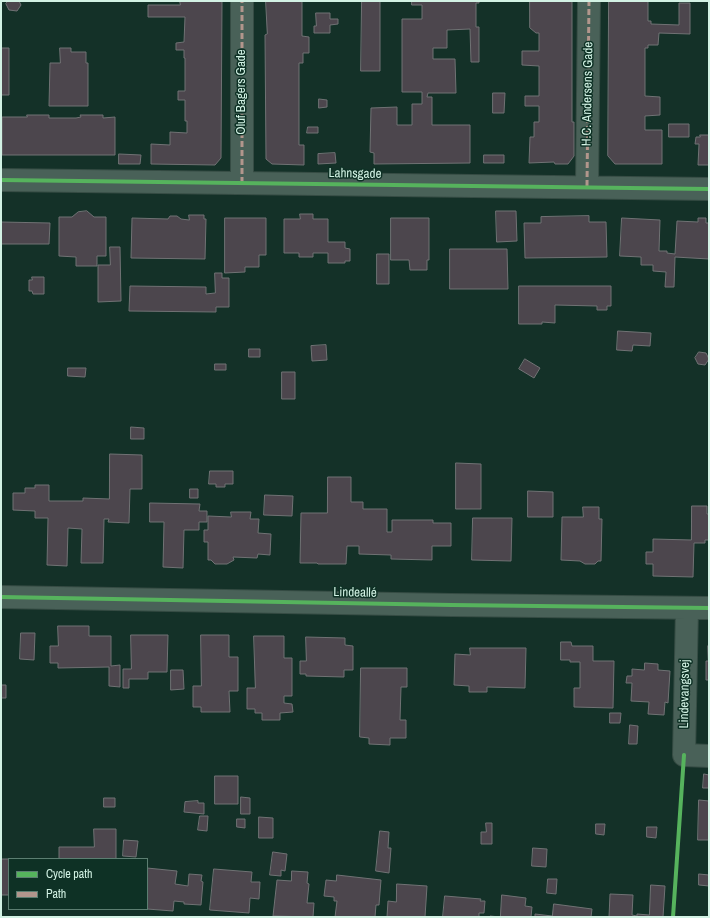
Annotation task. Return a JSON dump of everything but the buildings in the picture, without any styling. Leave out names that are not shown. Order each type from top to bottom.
[{"type":"street","name":"Oluf Bagers Gade","points":[[242,1],[242,183]]},
{"type":"street","name":"H.C. Andersens Gade","points":[[587,186],[589,1]]},
{"type":"street","name":"Lahnsgade","points":[[1,180],[587,186],[709,189]]},
{"type":"street","name":"Lindeallé","points":[[1,597],[709,608]]},
{"type":"street","name":"Lindevangsvej","points":[[687,608],[684,755],[709,756]]},
{"type":"marked path","points":[[242,1],[242,183]]},
{"type":"marked path","points":[[587,186],[589,1]]},
{"type":"cycle path","points":[[1,180],[709,189]]},
{"type":"cycle path","points":[[1,597],[709,608]]},
{"type":"cycle path","points":[[673,917],[684,755]]}]
